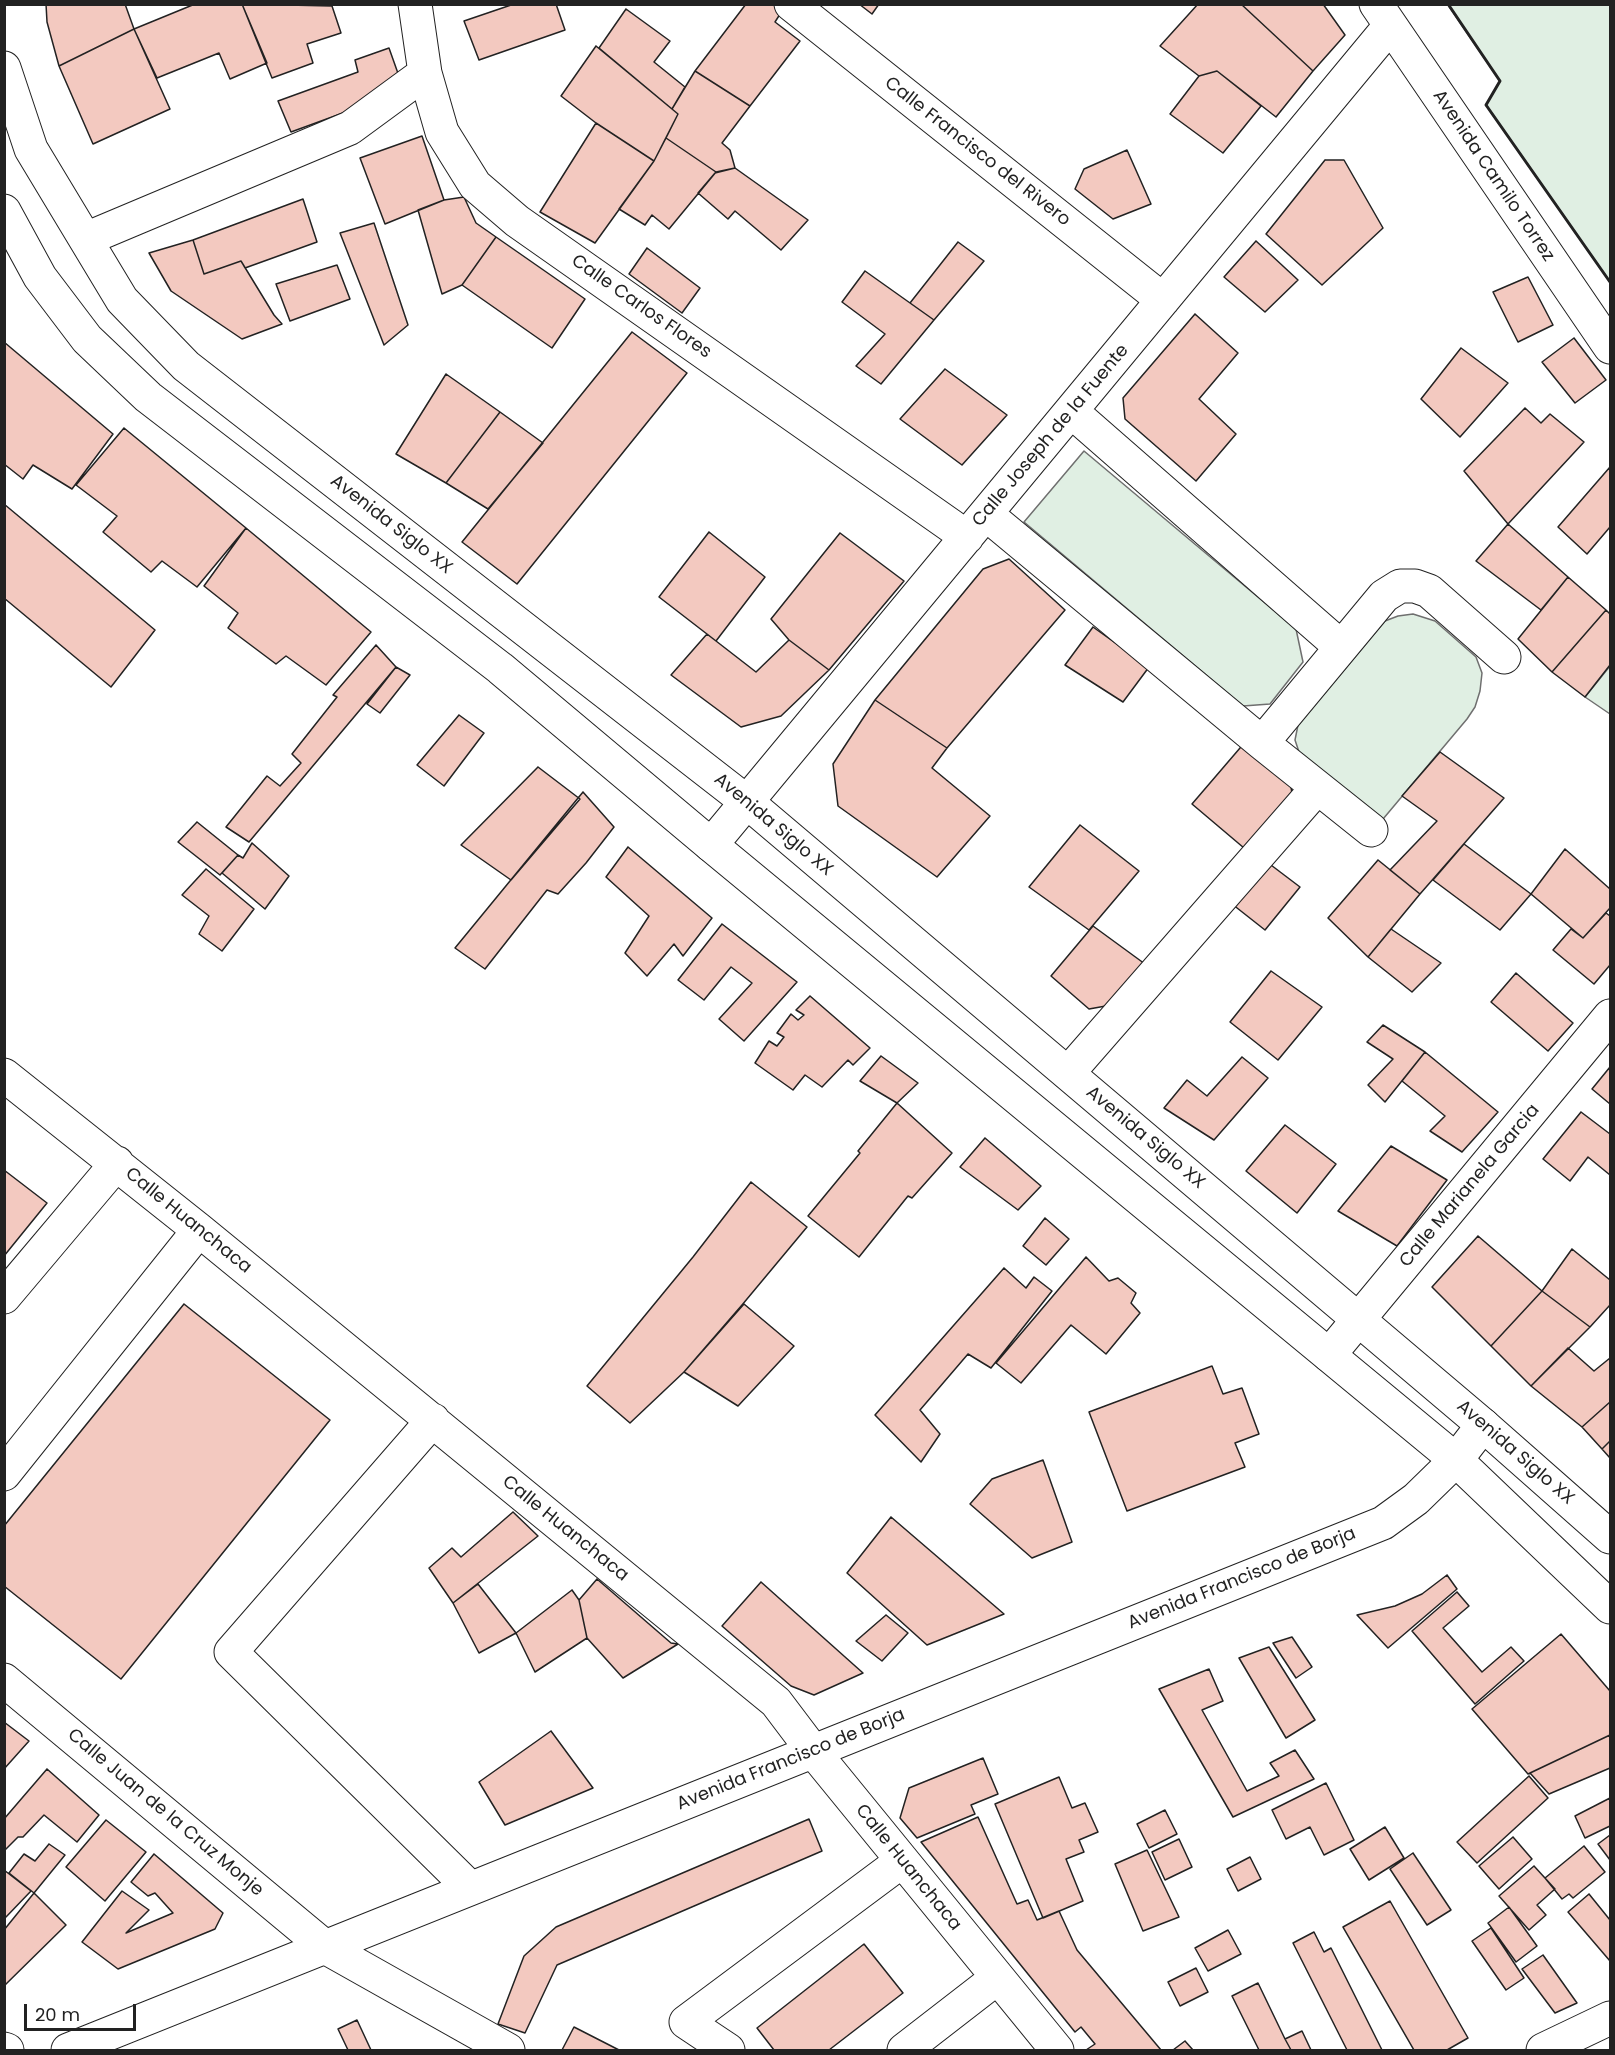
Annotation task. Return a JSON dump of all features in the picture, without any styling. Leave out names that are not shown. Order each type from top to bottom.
[{"type":"main road","name":"Calle Carlos Flores","points":[[415,4],[425,73],[442,132],[475,185],[518,221],[976,525],[1262,742],[1371,830]]},
{"type":"main road","name":"Calle Francisco del Rivero","points":[[791,4],[1163,300]]},
{"type":"main road","name":"Calle Joseph de la Fuente","points":[[711,845],[1163,300],[1383,15]]},
{"type":"main road","name":"Avenida Camilo Torrez","points":[[1383,15],[1611,347]]},
{"type":"main road","name":"Avenida Siglo XX","points":[[4,68],[31,149],[122,300],[186,366],[747,802],[1483,1425],[1611,1537]]},
{"type":"main road","points":[[86,239],[350,128],[425,73]]},
{"type":"main road","points":[[4,211],[40,277],[87,339],[148,397],[500,668],[1456,1460],[1611,1607]]},
{"type":"main road","points":[[1071,411],[1341,647]]},
{"type":"main road","points":[[1262,742],[1384,596],[1400,586],[1415,586],[1429,591],[1504,657]]},
{"type":"main road","points":[[1068,1073],[1317,788]]},
{"type":"main road","name":"Calle Marianela Garcia","points":[[1329,1355],[1611,1016]]},
{"type":"main road","name":"Calle Huanchaca","points":[[4,1075],[433,1420],[776,1702],[813,1751],[1057,2050]]},
{"type":"main road","points":[[4,1297],[117,1164]]},
{"type":"main road","points":[[4,1474],[199,1230]]},
{"type":"main road","points":[[433,1420],[231,1652],[470,1888]]},
{"type":"main road","name":"Avenida Francisco de Borja","points":[[68,2050],[1383,1523],[1416,1499],[1456,1460],[1483,1425]]},
{"type":"main road","name":"Calle Juan de la Cruz Monje","points":[[4,1680],[325,1947],[508,2050]]},
{"type":"main road","points":[[728,2050],[686,2022],[902,1861]]},
{"type":"main road","points":[[904,2050],[997,1978]]},
{"type":"main road","points":[[1543,2050],[1611,2019]]},
{"type":"green space","points":[[1448,5],[1610,5],[1610,282],[1486,105],[1500,81]]},
{"type":"green space","points":[[1084,451],[1296,629],[1303,662],[1270,704],[1243,706],[1024,522]]},
{"type":"green space","points":[[1413,614],[1435,621],[1476,657],[1482,673],[1480,691],[1475,707],[1467,719],[1378,825],[1300,755],[1295,740],[1298,725],[1385,621]]},
{"type":"green space","points":[[1610,666],[1610,714],[1585,697]]},
{"type":"building","points":[[46,4],[125,4],[134,29],[59,66],[47,22]]},
{"type":"building","points":[[195,4],[242,4],[267,63],[230,79],[219,53],[157,78],[134,29]]},
{"type":"building","points":[[242,4],[332,6],[341,33],[307,44],[313,63],[272,78]]},
{"type":"building","points":[[514,4],[556,4],[565,30],[479,60],[464,21]]},
{"type":"building","points":[[746,4],[773,4],[782,11],[775,22],[800,41],[750,106],[695,71]]},
{"type":"building","points":[[859,4],[879,4],[872,14]]},
{"type":"building","points":[[1198,4],[1241,4],[1313,71],[1276,117],[1217,71],[1199,76],[1160,46]]},
{"type":"building","points":[[1241,4],[1323,4],[1345,35],[1313,71]]},
{"type":"building","points":[[626,9],[670,41],[654,62],[685,87],[672,109],[599,48]]},
{"type":"building","points":[[134,29],[170,109],[93,144],[59,66]]},
{"type":"building","points":[[596,46],[678,114],[654,161],[596,123],[561,96]]},
{"type":"building","points":[[389,48],[400,79],[343,113],[291,132],[278,101],[358,72],[355,60]]},
{"type":"building","points":[[695,71],[750,106],[722,143],[730,150],[735,168],[716,172],[666,138],[678,114],[672,109]]},
{"type":"building","points":[[1217,71],[1261,106],[1223,153],[1170,114],[1199,76]]},
{"type":"building","points":[[596,123],[654,161],[595,243],[540,212]]},
{"type":"building","points":[[422,136],[444,200],[385,224],[360,158]]},
{"type":"building","points":[[666,138],[716,172],[669,229],[652,215],[645,225],[619,209],[654,161]]},
{"type":"building","points":[[1127,150],[1151,204],[1113,219],[1075,189],[1084,169]]},
{"type":"building","points":[[1325,160],[1344,160],[1383,228],[1322,285],[1266,234]]},
{"type":"building","points":[[735,168],[808,220],[781,250],[735,211],[728,219],[698,193],[715,173]]},
{"type":"building","points":[[464,197],[476,223],[496,237],[462,285],[442,294],[418,210],[444,200]]},
{"type":"building","points":[[303,199],[317,242],[245,268],[241,261],[204,274],[193,240]]},
{"type":"building","points":[[374,223],[408,325],[384,345],[340,233]]},
{"type":"building","points":[[496,237],[585,299],[552,348],[462,285]]},
{"type":"building","points":[[193,240],[204,274],[241,261],[282,324],[242,339],[171,291],[149,253]]},
{"type":"building","points":[[1256,241],[1298,280],[1265,312],[1224,277]]},
{"type":"building","points":[[958,242],[984,261],[934,320],[910,303]]},
{"type":"building","points":[[647,248],[700,288],[682,313],[629,274]]},
{"type":"building","points":[[337,265],[350,299],[290,321],[276,284]]},
{"type":"building","points":[[865,271],[934,320],[881,384],[856,366],[885,334],[842,302]]},
{"type":"building","points":[[1528,277],[1553,325],[1518,342],[1493,292]]},
{"type":"building","points":[[1195,314],[1238,353],[1199,399],[1236,434],[1196,481],[1125,419],[1123,398]]},
{"type":"building","points":[[632,332],[687,373],[517,584],[462,542]]},
{"type":"building","points":[[1574,338],[1606,380],[1575,403],[1542,362]]},
{"type":"building","points":[[4,342],[113,434],[72,489],[33,465],[23,479],[4,464]]},
{"type":"building","points":[[1461,348],[1508,383],[1460,437],[1421,399]]},
{"type":"building","points":[[945,369],[1007,415],[962,465],[900,419]]},
{"type":"building","points":[[446,374],[500,412],[446,483],[396,454]]},
{"type":"building","points":[[1525,408],[1541,423],[1550,414],[1584,442],[1508,524],[1464,471]]},
{"type":"building","points":[[500,412],[543,443],[488,509],[446,483]]},
{"type":"building","points":[[124,428],[246,528],[197,587],[162,561],[151,572],[103,532],[117,516],[76,485]]},
{"type":"building","points":[[1610,467],[1610,527],[1587,554],[1558,527]]},
{"type":"building","points":[[4,504],[155,630],[111,687],[4,598]]},
{"type":"building","points":[[1508,524],[1568,577],[1541,610],[1476,561]]},
{"type":"building","points":[[246,528],[371,632],[326,685],[286,656],[276,664],[228,628],[238,613],[204,586]]},
{"type":"building","points":[[709,532],[765,577],[716,641],[659,597]]},
{"type":"building","points":[[840,533],[904,581],[829,670],[789,640],[771,619]]},
{"type":"building","points":[[1009,559],[1065,610],[947,748],[875,700],[983,569]]},
{"type":"building","points":[[1568,577],[1606,610],[1552,672],[1518,639]]},
{"type":"building","points":[[1606,610],[1610,614],[1610,665],[1585,697],[1552,672]]},
{"type":"building","points":[[1093,627],[1149,667],[1123,702],[1065,665]]},
{"type":"building","points":[[707,634],[756,672],[789,640],[829,670],[781,716],[741,727],[671,675]]},
{"type":"building","points":[[376,645],[396,667],[249,842],[226,827],[267,776],[280,786],[301,763],[292,754],[337,697],[333,695]]},
{"type":"building","points":[[396,667],[410,675],[380,713],[367,704]]},
{"type":"building","points":[[875,700],[947,748],[932,768],[990,816],[937,877],[838,806],[833,764]]},
{"type":"building","points":[[459,715],[484,733],[444,786],[417,765]]},
{"type":"building","points":[[1246,741],[1289,772],[1292,794],[1244,848],[1192,804]]},
{"type":"building","points":[[1440,752],[1504,798],[1420,894],[1390,870],[1437,821],[1402,796]]},
{"type":"building","points":[[538,767],[580,799],[511,880],[461,845]]},
{"type":"building","points":[[583,792],[614,827],[558,894],[547,890],[485,969],[455,948]]},
{"type":"building","points":[[197,822],[238,855],[220,875],[178,842]]},
{"type":"building","points":[[1080,825],[1139,871],[1089,930],[1029,887]]},
{"type":"building","points":[[252,843],[289,876],[265,909],[222,873],[238,855],[243,858]]},
{"type":"building","points":[[1464,844],[1531,894],[1500,930],[1433,880]]},
{"type":"building","points":[[628,847],[712,918],[683,956],[674,944],[647,976],[625,953],[649,916],[606,877]]},
{"type":"building","points":[[1565,849],[1610,889],[1610,908],[1583,938],[1531,894]]},
{"type":"building","points":[[1378,860],[1420,894],[1368,957],[1328,918]]},
{"type":"building","points":[[1267,862],[1300,887],[1265,930],[1232,904]]},
{"type":"building","points":[[206,869],[254,909],[222,951],[199,934],[209,916],[182,895]]},
{"type":"building","points":[[1606,913],[1610,916],[1610,965],[1594,984],[1553,950],[1571,929],[1583,938]]},
{"type":"building","points":[[722,924],[797,982],[744,1041],[719,1019],[752,983],[731,967],[704,1000],[678,980]]},
{"type":"building","points":[[1093,926],[1145,964],[1117,1004],[1089,1009],[1051,976]]},
{"type":"building","points":[[1391,929],[1441,963],[1412,992],[1368,957]]},
{"type":"building","points":[[1271,971],[1322,1007],[1278,1060],[1230,1022]]},
{"type":"building","points":[[1516,973],[1573,1023],[1548,1051],[1491,1002]]},
{"type":"building","points":[[810,996],[870,1048],[853,1065],[848,1060],[822,1087],[805,1075],[793,1090],[755,1063],[769,1041],[777,1046],[784,1037],[777,1033],[791,1014],[798,1020],[804,1015],[796,1010]]},
{"type":"building","points":[[1383,1025],[1425,1052],[1385,1102],[1368,1085],[1393,1059],[1367,1042]]},
{"type":"building","points":[[1425,1052],[1498,1112],[1462,1152],[1430,1131],[1445,1116],[1402,1081]]},
{"type":"building","points":[[881,1056],[918,1083],[897,1103],[860,1081]]},
{"type":"building","points":[[1242,1057],[1268,1078],[1214,1140],[1164,1108],[1187,1080],[1207,1096]]},
{"type":"building","points":[[1610,1067],[1610,1104],[1592,1089]]},
{"type":"building","points":[[897,1103],[952,1153],[912,1198],[908,1196],[859,1257],[808,1216],[860,1153],[858,1151]]},
{"type":"building","points":[[1581,1112],[1610,1134],[1610,1175],[1588,1157],[1570,1181],[1543,1159]]},
{"type":"building","points":[[1285,1125],[1336,1164],[1297,1213],[1246,1171]]},
{"type":"building","points":[[985,1138],[1041,1186],[1018,1210],[960,1167]]},
{"type":"building","points":[[1391,1146],[1447,1180],[1397,1246],[1338,1211]]},
{"type":"building","points":[[4,1170],[47,1203],[4,1256]]},
{"type":"building","points":[[751,1182],[807,1227],[684,1372],[630,1423],[587,1386]]},
{"type":"building","points":[[1045,1218],[1069,1239],[1046,1265],[1023,1246]]},
{"type":"building","points":[[1478,1236],[1542,1291],[1491,1346],[1432,1287]]},
{"type":"building","points":[[1572,1249],[1610,1280],[1610,1305],[1590,1327],[1542,1291]]},
{"type":"building","points":[[1086,1257],[1109,1281],[1118,1278],[1136,1293],[1131,1303],[1140,1313],[1106,1354],[1071,1325],[1021,1383],[996,1363]]},
{"type":"building","points":[[1004,1268],[1026,1288],[1034,1277],[1052,1291],[991,1368],[968,1354],[920,1410],[940,1434],[921,1462],[875,1415]]},
{"type":"building","points":[[1542,1291],[1590,1327],[1531,1386],[1491,1346]]},
{"type":"building","points":[[184,1304],[330,1420],[121,1679],[4,1586],[4,1526]]},
{"type":"building","points":[[744,1304],[794,1346],[738,1406],[684,1372]]},
{"type":"building","points":[[1568,1348],[1594,1371],[1610,1358],[1610,1402],[1582,1427],[1531,1386]]},
{"type":"building","points":[[1212,1366],[1223,1394],[1242,1388],[1259,1434],[1235,1443],[1245,1467],[1127,1511],[1089,1412]]},
{"type":"building","points":[[1610,1402],[1610,1441],[1602,1449],[1582,1427]]},
{"type":"building","points":[[1610,1441],[1610,1458],[1602,1449]]},
{"type":"building","points":[[1043,1460],[1072,1542],[1032,1558],[970,1504],[992,1479]]},
{"type":"building","points":[[513,1512],[538,1536],[453,1603],[429,1568],[452,1548],[461,1557]]},
{"type":"building","points":[[891,1517],[1004,1614],[927,1645],[847,1573]]},
{"type":"building","points":[[1447,1575],[1457,1589],[1388,1648],[1357,1615],[1395,1606],[1422,1594]]},
{"type":"building","points":[[597,1579],[671,1643],[678,1644],[623,1678],[587,1638],[579,1600]]},
{"type":"building","points":[[761,1582],[863,1673],[814,1695],[791,1686],[722,1626]]},
{"type":"building","points":[[478,1584],[516,1633],[479,1653],[453,1603]]},
{"type":"building","points":[[572,1590],[579,1600],[587,1638],[535,1672],[516,1633]]},
{"type":"building","points":[[1457,1592],[1469,1606],[1443,1628],[1482,1672],[1511,1647],[1524,1661],[1475,1704],[1412,1631]]},
{"type":"building","points":[[886,1615],[908,1633],[882,1661],[856,1641]]},
{"type":"building","points":[[1561,1634],[1610,1691],[1610,1735],[1528,1774],[1472,1709]]},
{"type":"building","points":[[1292,1637],[1312,1667],[1296,1678],[1273,1643]]},
{"type":"building","points":[[1269,1647],[1315,1720],[1286,1738],[1239,1658]]},
{"type":"building","points":[[1209,1669],[1223,1701],[1202,1710],[1247,1791],[1279,1776],[1270,1763],[1295,1750],[1314,1779],[1233,1817],[1159,1689]]},
{"type":"building","points":[[4,1722],[29,1741],[4,1769]]},
{"type":"building","points":[[551,1731],[593,1788],[505,1825],[479,1782]]},
{"type":"building","points":[[1610,1735],[1610,1768],[1549,1794],[1530,1773]]},
{"type":"building","points":[[983,1758],[998,1794],[971,1805],[975,1814],[917,1838],[900,1818],[909,1788]]},
{"type":"building","points":[[47,1769],[99,1815],[77,1842],[44,1815],[23,1837],[18,1837],[4,1851],[4,1819]]},
{"type":"building","points":[[1529,1776],[1548,1798],[1477,1863],[1457,1842]]},
{"type":"building","points":[[1059,1777],[1072,1808],[1085,1803],[1098,1832],[1079,1840],[1084,1852],[1066,1859],[1083,1901],[1043,1918],[995,1804]]},
{"type":"building","points":[[1326,1783],[1354,1840],[1324,1855],[1310,1827],[1286,1839],[1272,1810]]},
{"type":"building","points":[[1610,1798],[1610,1826],[1585,1838],[1575,1816]]},
{"type":"building","points":[[1165,1810],[1177,1834],[1149,1848],[1137,1824]]},
{"type":"building","points":[[978,1817],[1017,1904],[1028,1900],[1037,1920],[1059,1911],[1077,1950],[1161,2050],[1086,2050],[1095,2044],[1081,2027],[1075,2032],[921,1842]]},
{"type":"building","points":[[809,1819],[822,1851],[557,1965],[525,2033],[498,2024],[524,1956],[556,1927]]},
{"type":"building","points":[[106,1820],[146,1852],[105,1901],[66,1867]]},
{"type":"building","points":[[1385,1827],[1404,1858],[1369,1880],[1350,1849]]},
{"type":"building","points":[[1610,1835],[1610,1860],[1598,1844]]},
{"type":"building","points":[[1513,1837],[1532,1859],[1499,1889],[1479,1866]]},
{"type":"building","points":[[1179,1839],[1192,1867],[1165,1880],[1152,1852]]},
{"type":"building","points":[[49,1844],[65,1855],[34,1893],[9,1873],[24,1854],[35,1861]]},
{"type":"building","points":[[1584,1846],[1605,1872],[1573,1898],[1569,1894],[1562,1899],[1545,1878]]},
{"type":"building","points":[[1147,1850],[1179,1917],[1143,1931],[1115,1864]]},
{"type":"building","points":[[1413,1853],[1451,1910],[1427,1925],[1390,1869]]},
{"type":"building","points":[[154,1854],[223,1913],[215,1929],[118,1969],[82,1942],[122,1891],[149,1910],[126,1933],[173,1913],[155,1893],[148,1896],[131,1882]]},
{"type":"building","points":[[1250,1857],[1261,1879],[1238,1891],[1227,1869]]},
{"type":"building","points":[[1534,1866],[1555,1889],[1537,1905],[1546,1915],[1529,1930],[1499,1896]]},
{"type":"building","points":[[4,1870],[31,1891],[6,1917],[4,1915]]},
{"type":"building","points":[[34,1893],[66,1925],[4,1986],[4,1930]]},
{"type":"building","points":[[1589,1894],[1610,1920],[1610,1961],[1568,1912]]},
{"type":"building","points":[[1390,1901],[1468,2038],[1447,2050],[1414,2050],[1343,1927]]},
{"type":"building","points":[[1509,1907],[1537,1946],[1516,1962],[1488,1923]]},
{"type":"building","points":[[1491,1928],[1524,1978],[1506,1990],[1472,1941]]},
{"type":"building","points":[[1228,1930],[1241,1954],[1208,1971],[1195,1948]]},
{"type":"building","points":[[1314,1932],[1324,1952],[1331,1948],[1382,2050],[1347,2050],[1293,1943]]},
{"type":"building","points":[[864,1944],[903,1993],[829,2050],[774,2050],[757,2028]]},
{"type":"building","points":[[1543,1955],[1577,2003],[1555,2013],[1522,1969]]},
{"type":"building","points":[[1196,1968],[1208,1992],[1180,2006],[1168,1982]]},
{"type":"building","points":[[1258,1983],[1291,2050],[1259,2050],[1232,1996]]},
{"type":"building","points":[[357,2020],[371,2050],[348,2050],[338,2029]]},
{"type":"building","points":[[574,2027],[619,2050],[562,2050]]},
{"type":"building","points":[[1302,2031],[1311,2050],[1291,2050],[1285,2039]]},
{"type":"building","points":[[1185,2041],[1193,2050],[1173,2050]]},
{"type":"wall","points":[[1448,4],[1500,81],[1486,105],[1610,282]]}]
